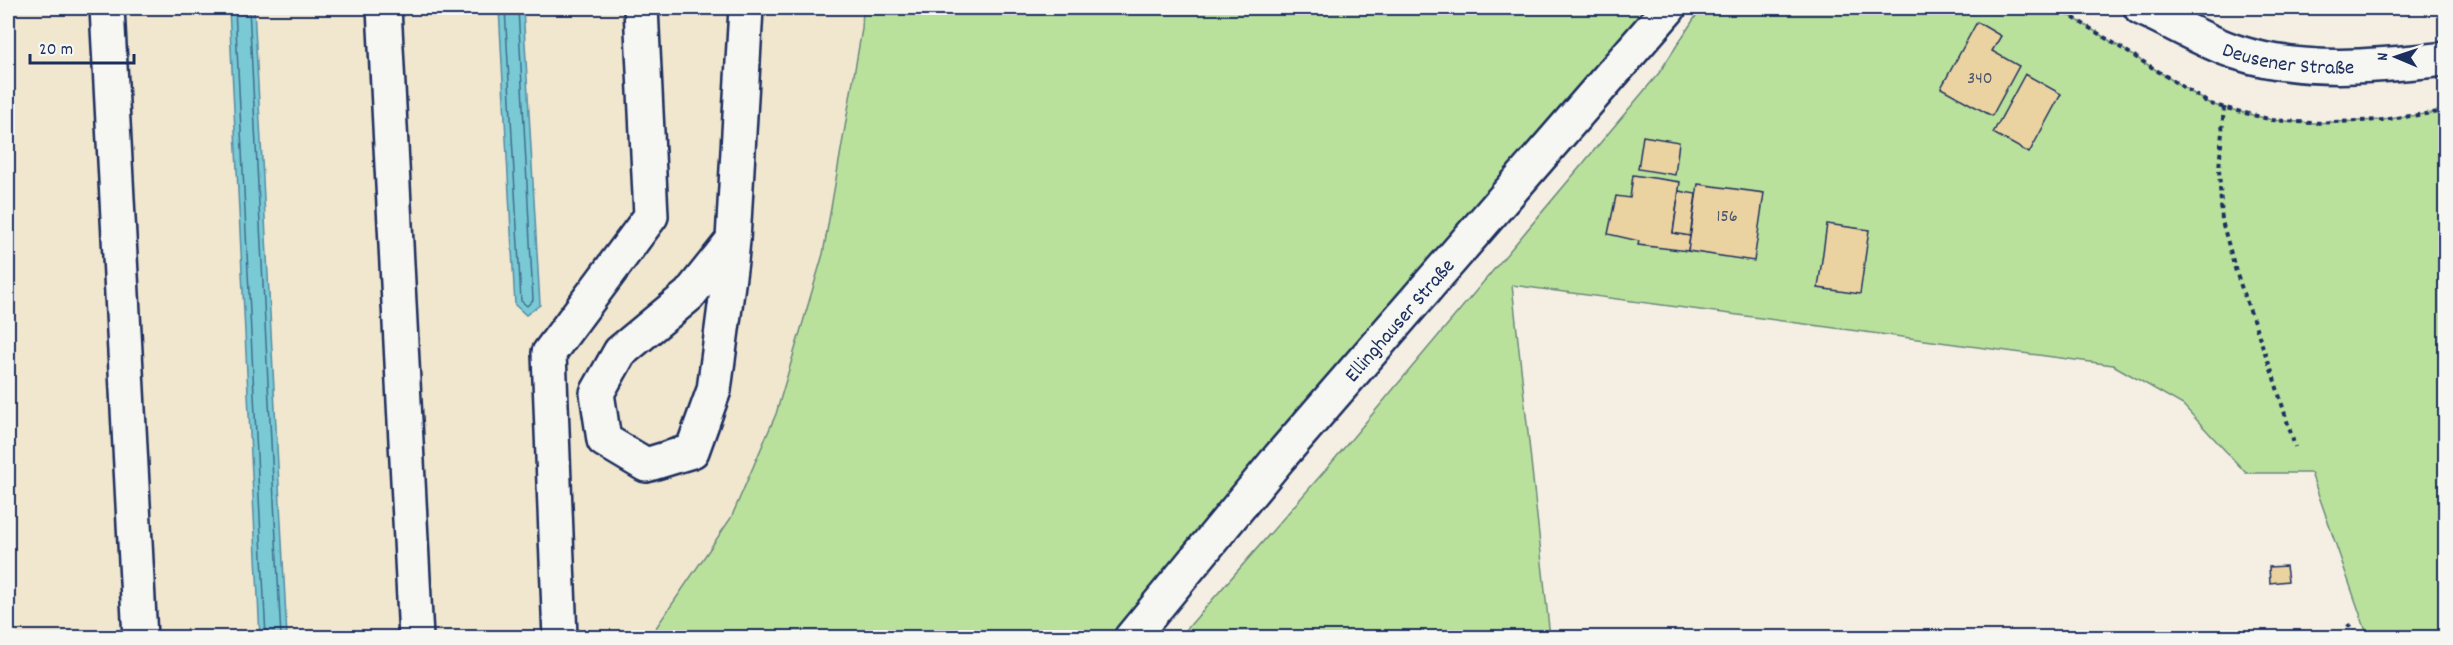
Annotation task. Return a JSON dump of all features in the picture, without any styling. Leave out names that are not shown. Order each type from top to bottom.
[{"type":"main road","points":[[106,8],[140,638]]},
{"type":"main road","points":[[384,8],[416,638]]},
{"type":"main road","points":[[560,638],[549,353],[651,216],[641,8]]},
{"type":"main road","points":[[733,240],[689,295],[620,352],[597,393],[604,440],[646,465],[692,451],[714,390],[733,240],[746,8]]},
{"type":"main road","name":"Ellinghauser Straße","points":[[1131,638],[1287,450],[1670,8]]},
{"type":"main road","name":"Deusener Straße","points":[[2141,8],[2236,52],[2282,63],[2324,66],[2399,64],[2445,59]]},
{"type":"path","points":[[2223,107],[2219,170],[2222,221],[2236,272],[2273,375],[2295,447]]},
{"type":"path","points":[[2348,624],[2357,638]]},
{"type":"shaded area","points":[[8,8],[863,8],[862,29],[823,254],[776,414],[731,518],[649,637],[8,637]]},
{"type":"green space","points":[[863,8],[1669,8],[1131,637],[649,638],[731,518],[776,414],[823,254],[862,29]]},
{"type":"green space","points":[[1701,8],[2058,8],[2210,104],[2272,120],[2312,123],[2382,120],[2445,111],[2445,637],[2368,637],[2311,473],[2246,473],[2183,405],[2113,365],[1512,285],[1550,637],[1179,638],[1328,467],[1659,73]]},
{"type":"water","points":[[229,8],[254,8],[287,637],[260,637]]},
{"type":"water","points":[[499,8],[523,8],[540,305],[526,315],[515,305]]},
{"type":"building","points":[[1977,22],[2001,36],[1992,51],[2019,66],[1992,116],[1941,88]]},
{"type":"building","points":[[2025,74],[2061,94],[2029,153],[1993,133]]},
{"type":"building","points":[[1643,136],[1679,142],[1675,175],[1638,169]]},
{"type":"building","points":[[1633,175],[1680,182],[1673,233],[1690,236],[1688,251],[1638,245],[1639,241],[1608,234],[1616,196],[1630,198]]},
{"type":"building","points":[[1698,184],[1764,193],[1754,261],[1688,251]]},
{"type":"building","points":[[1679,191],[1696,194],[1690,236],[1673,233]]},
{"type":"building","points":[[1827,224],[1869,230],[1860,294],[1818,288]]},
{"type":"building","points":[[2286,566],[2288,581],[2270,583],[2269,567]]}]
